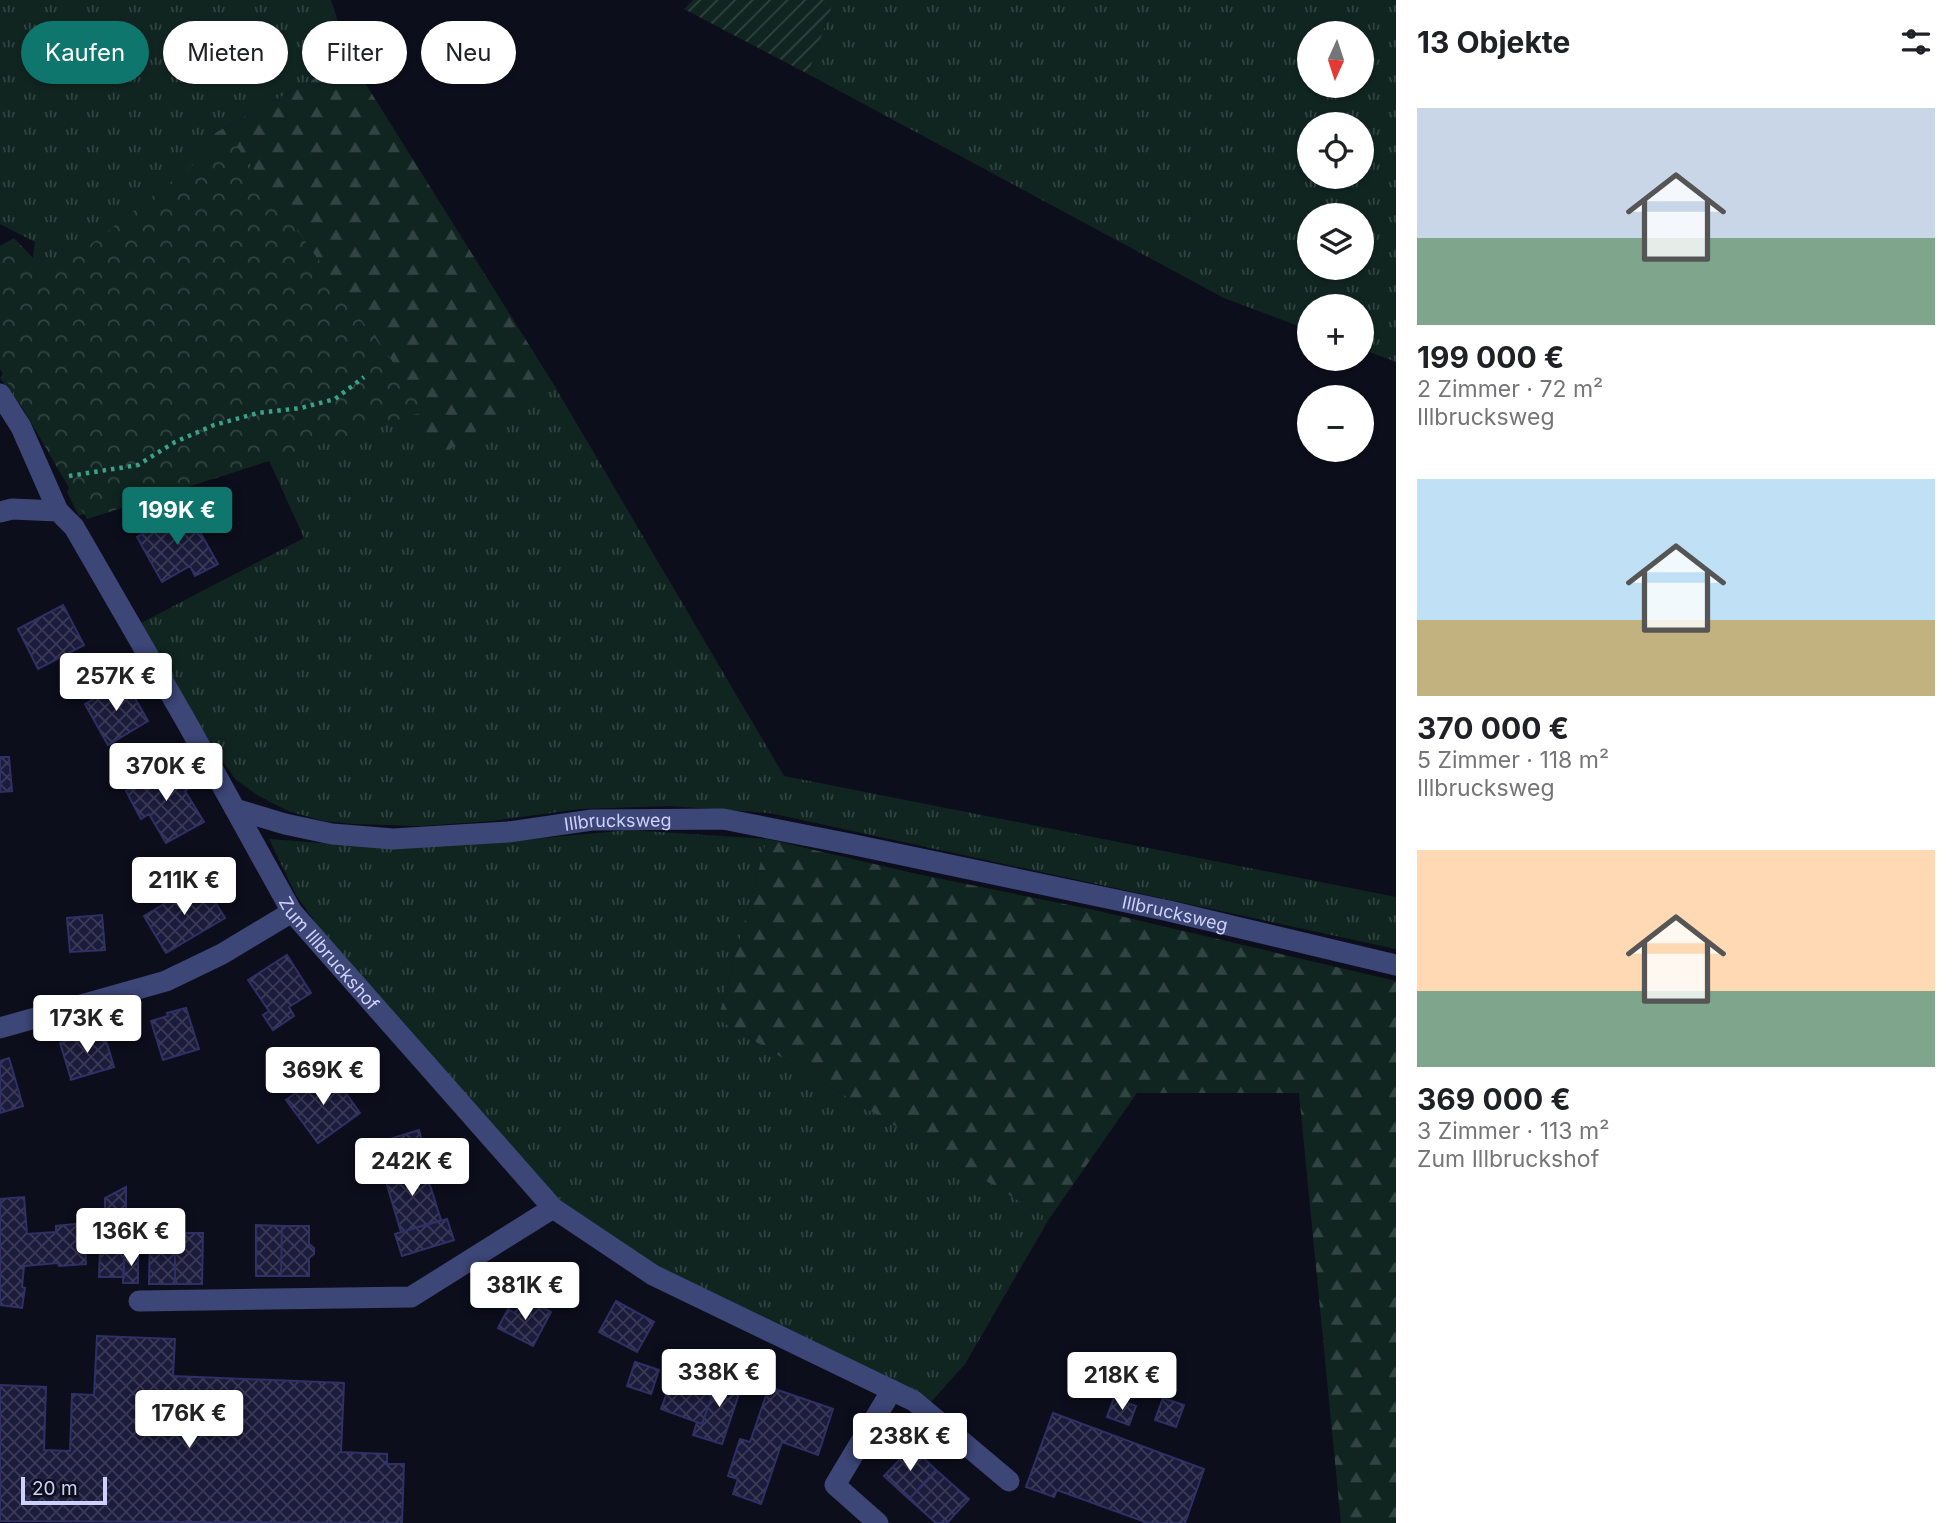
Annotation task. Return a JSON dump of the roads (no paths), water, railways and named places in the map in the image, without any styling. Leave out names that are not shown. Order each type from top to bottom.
[{"type":"street","points":[[0,394],[21,427],[58,511],[74,527],[235,809]]},
{"type":"street","points":[[0,512],[12,509],[58,511]]},
{"type":"street","name":"Zum Illbruckshof","points":[[235,809],[292,912],[553,1208],[653,1276],[914,1401],[1009,1481]]},
{"type":"street","name":"Illbrucksweg","points":[[235,809],[332,834],[393,839],[508,832],[592,820],[723,819],[1169,911],[1396,965]]},
{"type":"street","points":[[0,1028],[166,981],[222,954],[292,912]]},
{"type":"street","points":[[139,1301],[411,1297],[553,1208]]},
{"type":"street","points":[[878,1523],[835,1485],[892,1390]]}]
